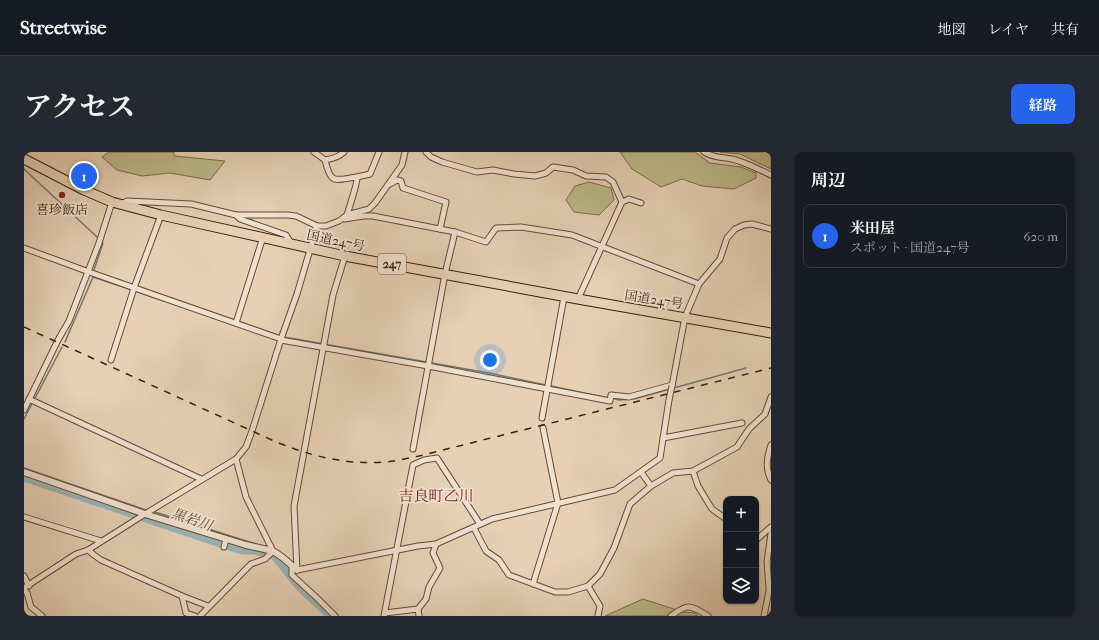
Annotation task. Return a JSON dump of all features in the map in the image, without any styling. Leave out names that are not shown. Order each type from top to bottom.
[{"type":"highway","name":"国道247号","points":[[24,159],[84,190],[117,203],[161,215],[345,256],[564,297],[771,332]]},
{"type":"street","points":[[314,152],[325,160],[329,175],[333,179],[340,180],[370,174],[380,152]]},
{"type":"street","points":[[325,160],[334,158],[344,152]]},
{"type":"street","points":[[339,221],[347,215],[369,209],[375,203],[402,165],[405,152]]},
{"type":"street","points":[[426,152],[442,162],[477,172],[493,170],[534,176],[546,173],[554,167],[573,170],[586,176],[606,177],[613,182],[622,202]]},
{"type":"street","points":[[704,152],[709,155],[742,162],[771,175]]},
{"type":"street","points":[[347,215],[352,195],[358,181],[357,177]]},
{"type":"street","points":[[387,186],[397,180],[401,181],[403,188],[446,202],[440,229]]},
{"type":"street","points":[[578,299],[622,202],[629,199],[641,203]]},
{"type":"street","points":[[24,410],[58,340],[69,321],[117,203],[127,201],[191,204],[236,215],[296,216],[317,226],[326,226],[339,221],[363,216],[373,216],[455,232],[486,242],[496,228],[521,226],[572,235],[699,284]]},
{"type":"street","points":[[111,360],[134,288],[161,215]]},
{"type":"street","points":[[236,215],[240,219],[286,235],[291,243]]},
{"type":"street","points":[[295,568],[436,544],[492,519],[615,490],[641,472],[660,458],[669,400],[685,317],[699,284],[720,259],[727,238],[736,229],[744,225],[752,224],[771,229]]},
{"type":"street","points":[[26,588],[76,554],[88,550],[236,459],[246,447],[281,338],[297,294],[317,226]]},
{"type":"street","points":[[413,449],[445,274],[455,232]]},
{"type":"street","points":[[236,322],[263,237]]},
{"type":"street","points":[[24,248],[134,288],[236,322],[266,334],[323,347],[610,401],[611,395],[629,397],[672,385]]},
{"type":"street","points":[[335,616],[292,575],[295,568],[294,506],[333,295],[345,256]]},
{"type":"street","points":[[542,418],[564,297]]},
{"type":"street","points":[[474,528],[486,551],[499,560],[509,575],[555,592],[568,592],[588,586],[600,574],[614,548],[630,504],[651,486],[673,473],[693,471],[737,447],[749,429],[765,414],[771,397]]},
{"type":"street","points":[[30,399],[202,479]]},
{"type":"street","points":[[664,438],[742,423]]},
{"type":"street","points":[[533,584],[558,503],[543,428]]},
{"type":"street","points":[[771,445],[768,456],[767,472],[771,480]]},
{"type":"street","points":[[436,544],[433,553],[440,568],[429,587],[426,599],[418,609],[385,614],[412,465],[424,460],[437,458],[480,524]]},
{"type":"street","points":[[236,459],[246,496],[272,551]]},
{"type":"street","points":[[693,471],[698,486],[712,509],[723,517]]},
{"type":"street","points":[[24,472],[145,514],[226,539],[272,551],[295,568]]},
{"type":"street","points":[[641,472],[651,486]]},
{"type":"street","points":[[24,517],[101,541]]},
{"type":"street","points":[[759,537],[771,527]]},
{"type":"street","points":[[769,588],[767,562],[771,533]]},
{"type":"street","points":[[224,547],[226,539]]},
{"type":"street","points":[[88,550],[102,560],[208,606]]},
{"type":"street","points":[[200,616],[208,606],[251,564],[266,559],[272,551]]},
{"type":"street","points":[[24,576],[31,607],[42,616]]},
{"type":"street","points":[[764,616],[771,582]]},
{"type":"street","points":[[588,586],[600,606],[598,616]]},
{"type":"street","points":[[182,596],[186,613],[195,616]]},
{"type":"street","points":[[671,616],[680,608],[687,606],[695,608],[708,616]]},
{"type":"street","points":[[418,609],[419,616]]},
{"type":"shaded area","points":[[109,152],[174,152],[174,156],[225,161],[210,180],[170,173],[142,176],[117,170],[102,157]]},
{"type":"shaded area","points":[[620,152],[695,152],[710,163],[741,167],[756,173],[756,178],[734,189],[702,186],[682,179],[661,187],[632,169]]},
{"type":"shaded area","points":[[720,152],[771,152],[771,169],[740,154]]},
{"type":"shaded area","points":[[589,182],[611,188],[614,200],[599,215],[574,212],[566,200],[575,186]]},
{"type":"shaded area","points":[[643,599],[683,612],[694,613],[698,616],[605,616]]},
{"type":"waterway","points":[[24,169],[97,237]]},
{"type":"waterway","points":[[94,270],[103,243]]},
{"type":"waterway","points":[[65,342],[93,277],[132,290]]},
{"type":"waterway","points":[[135,291],[164,301]]},
{"type":"waterway","points":[[284,337],[489,373],[608,398]]},
{"type":"waterway","points":[[24,419],[62,347]]},
{"type":"waterway","points":[[612,398],[619,400],[634,399],[746,368]]},
{"type":"waterway","points":[[24,468],[146,510]]},
{"type":"waterway","name":"黒岩川","points":[[24,477],[242,550],[253,550],[274,555],[299,586],[331,616]]},
{"type":"waterway","points":[[155,512],[262,546]]},
{"type":"railway","points":[[24,327],[274,441],[314,455],[342,461],[370,463],[419,456],[771,368]]},
{"type":"place","name":"米田屋","points":[[84,176]]},
{"type":"place","name":"喜珍飯店","points":[[62,195]]},
{"type":"district","name":"吉良町乙川","points":[[436,496]]}]
